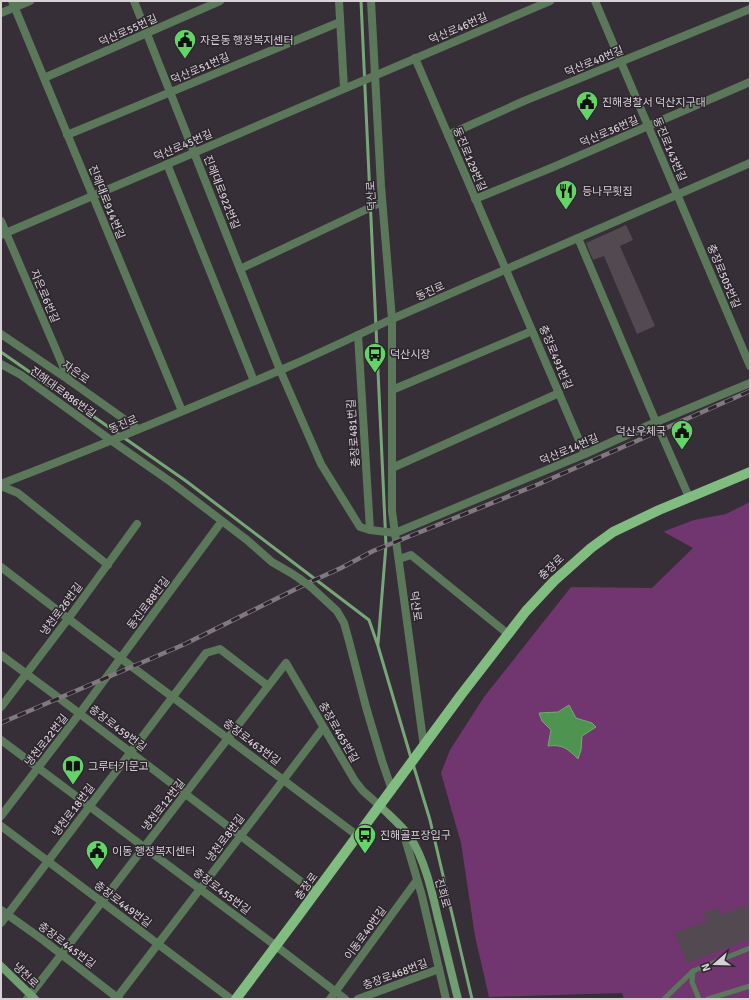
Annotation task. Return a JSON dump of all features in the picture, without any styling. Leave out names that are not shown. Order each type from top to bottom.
[{"type":"main road","name":"충장로","points":[[236,999],[508,634],[526,611],[554,581],[579,558],[613,532],[640,518],[750,472]]},
{"type":"main road","name":"진희로","points":[[380,806],[410,837],[422,862],[434,900],[458,999]]},
{"type":"main road","name":"냉천로","points":[[1,966],[31,998]]},
{"type":"street","points":[[1,13],[13,4],[30,1]]},
{"type":"street","name":"진해대로922번길","points":[[134,1],[280,370]]},
{"type":"street","name":"덕산로55번길","points":[[44,78],[220,1]]},
{"type":"street","points":[[339,1],[344,88]]},
{"type":"street","name":"덕산로","points":[[371,1],[382,202],[392,319],[392,511],[424,747]]},
{"type":"street","name":"덕산로46번길","points":[[374,75],[550,1]]},
{"type":"street","name":"동진로143번길","points":[[595,1],[677,194]]},
{"type":"street","name":"진해대로914번길","points":[[13,4],[182,411]]},
{"type":"street","name":"덕산로40번길","points":[[448,134],[524,101],[750,9]]},
{"type":"street","name":"덕산로51번길","points":[[67,135],[340,22]]},
{"type":"street","name":"동진로129번길","points":[[415,58],[506,269]]},
{"type":"street","name":"덕산로45번길","points":[[4,234],[374,75]]},
{"type":"street","name":"덕산로36번길","points":[[475,199],[750,82]]},
{"type":"street","name":"동진로","points":[[1,485],[112,441],[280,370],[392,319],[750,163]]},
{"type":"street","points":[[167,164],[254,381]]},
{"type":"street","name":"충장로505번길","points":[[677,194],[750,366]]},
{"type":"street","name":"덕산로","points":[[240,269],[382,202]]},
{"type":"street","name":"자은로6번길","points":[[1,221],[4,234],[69,380]]},
{"type":"street","points":[[578,238],[689,498]]},
{"type":"street","name":"충장로491번길","points":[[506,269],[585,454]]},
{"type":"street","points":[[392,390],[532,331]]},
{"type":"street","name":"자은로","points":[[1,334],[138,429]]},
{"type":"street","name":"충장로481번길","points":[[358,334],[370,530]]},
{"type":"street","name":"진해대로886번길","points":[[1,364],[21,375],[170,482],[248,540],[272,562],[311,587],[337,611],[344,623],[382,761],[393,788]]},
{"type":"street","points":[[280,370],[321,464],[360,527],[370,530],[395,533]]},
{"type":"street","name":"덕산로14번길","points":[[395,533],[750,383]]},
{"type":"street","points":[[392,468],[559,393]]},
{"type":"street","points":[[1,485],[18,492],[108,565]]},
{"type":"street","name":"냉천로26번길","points":[[1,707],[138,524]]},
{"type":"street","name":"동진로88번길","points":[[107,677],[219,526]]},
{"type":"street","points":[[399,559],[411,555],[508,634]]},
{"type":"street","points":[[1,567],[121,658]]},
{"type":"street","name":"냉천로18번길","points":[[1,923],[4,912],[48,861],[206,653],[220,649],[268,686]]},
{"type":"street","name":"충장로459번길","points":[[1,655],[80,713],[316,893]]},
{"type":"street","name":"충장로463번길","points":[[121,658],[358,836]]},
{"type":"street","name":"냉천로12번길","points":[[31,998],[61,954],[286,663]]},
{"type":"street","name":"충장로465번길","points":[[286,663],[355,782],[380,806]]},
{"type":"street","name":"냉천로22번길","points":[[1,816],[107,677]]},
{"type":"street","name":"냉천로8번길","points":[[117,998],[324,728]]},
{"type":"street","name":"충장로455번길","points":[[1,740],[336,991]]},
{"type":"street","name":"충장로449번길","points":[[1,826],[231,999]]},
{"type":"street","name":"충장로468번길","points":[[402,828],[417,880],[446,999]]},
{"type":"street","name":"이동로40번길","points":[[330,999],[417,880]]},
{"type":"street","name":"충장로445번길","points":[[4,912],[117,998]]},
{"type":"street","name":"충장로468번길","points":[[358,999],[439,970]]},
{"type":"street","points":[[336,991],[345,999]]},
{"type":"lane","points":[[664,999],[693,971],[750,948]]},
{"type":"lane","points":[[693,971],[692,982],[699,999]]},
{"type":"lane","points":[[708,999],[750,986]]},
{"type":"shaded area","points":[[750,502],[750,999],[624,999],[622,993],[489,997],[475,936],[461,843],[441,773],[450,750],[484,697],[571,587],[652,588],[693,548],[664,532],[665,531],[694,520],[726,514]]},
{"type":"shaded area","points":[[569,705],[576,718],[592,723],[596,727],[582,736],[581,750],[578,759],[565,748],[548,746],[551,730],[542,721],[539,713],[558,712]]},
{"type":"building","points":[[626,225],[633,240],[620,246],[655,326],[637,334],[604,256],[593,260],[586,243]]},
{"type":"building","points":[[750,904],[750,939],[687,963],[675,933],[707,921],[703,913],[718,908],[721,915]]},
{"type":"waterway","points":[[361,1],[386,545],[378,644]]},
{"type":"waterway","points":[[1,352],[186,481],[369,620],[411,758]]},
{"type":"waterway","points":[[413,764],[430,820],[472,999]]},
{"type":"railway","points":[[1,723],[185,644],[373,551],[539,484],[750,391]]},
{"type":"place","name":"자은동 행정복지센터","points":[[185,60]]},
{"type":"place","name":"진해경찰서 덕산지구대","points":[[587,122]]},
{"type":"place","name":"등나무횟집","points":[[566,210]]},
{"type":"place","name":"덕산시장","points":[[375,374]]},
{"type":"place","name":"덕산우체국","points":[[682,450]]},
{"type":"place","name":"그루터기문고","points":[[73,786]]},
{"type":"place","name":"진해골프장입구","points":[[365,854]]},
{"type":"place","name":"이동 행정복지센터","points":[[97,870]]}]
